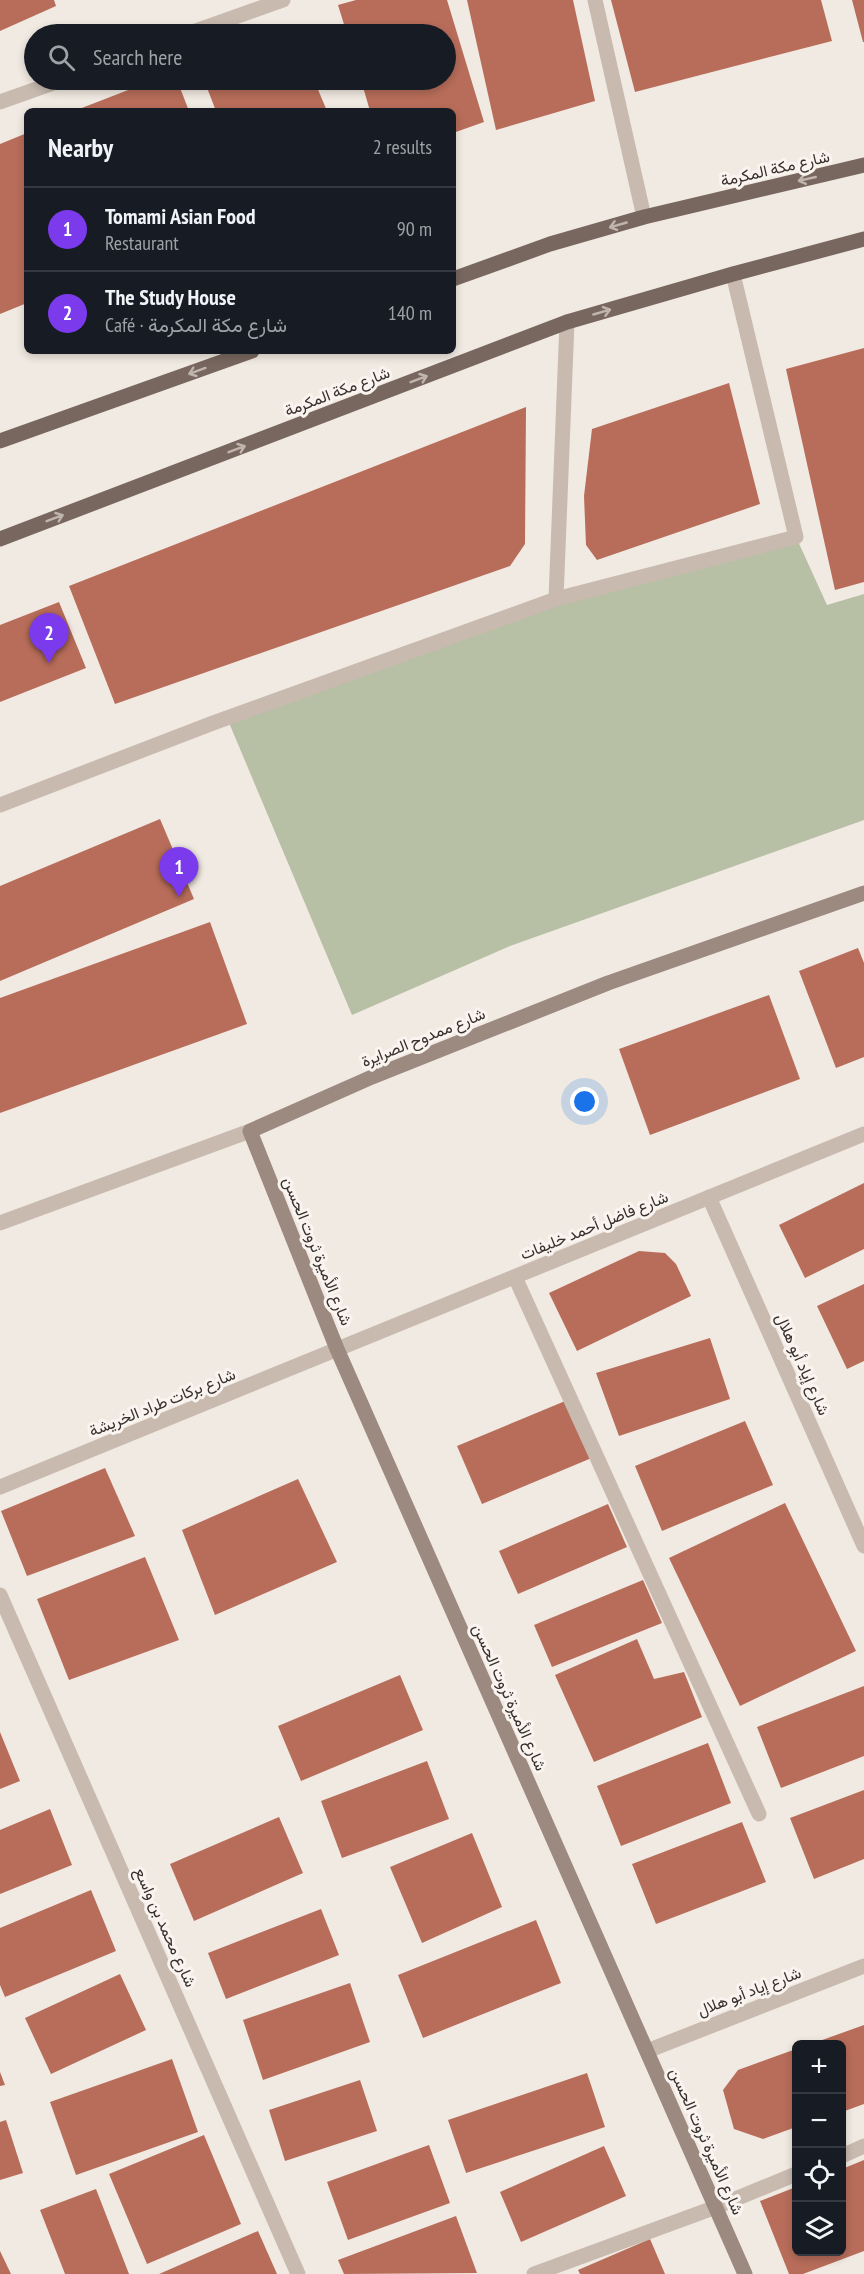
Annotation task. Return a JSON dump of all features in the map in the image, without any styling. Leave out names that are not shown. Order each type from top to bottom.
[{"type":"main road","name":"شارع مكة المكرمة","points":[[456,278],[550,244],[644,217],[864,165]]},
{"type":"main road","name":"شارع مكة المكرمة","points":[[0,539],[567,322],[864,239]]},
{"type":"main road","points":[[4,436],[243,354]]},
{"type":"street","points":[[215,24],[283,0]]},
{"type":"street","points":[[595,0],[644,217]]},
{"type":"street","points":[[0,102],[34,90]]},
{"type":"street","points":[[0,805],[213,723],[556,599],[796,537],[733,274]]},
{"type":"street","points":[[556,599],[567,322]]},
{"type":"street","name":"شارع ممدوح الصرايرة","points":[[0,1223],[250,1131],[372,1077],[608,983],[864,894]]},
{"type":"street","name":"شارع الأميرة ثروت الحسن","points":[[250,1131],[337,1349],[745,2274]]},
{"type":"street","name":"شارع فاضل أحمد خليفات","points":[[337,1349],[864,1134]]},
{"type":"street","name":"شارع إياد أبو هلال","points":[[709,1197],[864,1546]]},
{"type":"street","points":[[515,1276],[759,1814]]},
{"type":"street","name":"شارع بركات طراد الخريشة","points":[[0,1487],[337,1349]]},
{"type":"street","name":"شارع محمد بن واسع","points":[[0,1595],[298,2274]]},
{"type":"street","name":"شارع إياد أبو هلال","points":[[647,2050],[864,1966]]},
{"type":"street","points":[[846,2154],[864,2146]]},
{"type":"street","points":[[534,2274],[716,2207],[792,2176]]},
{"type":"green space","points":[[796,537],[827,605],[864,594],[864,820],[510,946],[352,1015],[227,718],[556,599]]},
{"type":"building","points":[[0,0],[54,0],[56,6],[0,31]]},
{"type":"building","points":[[356,0],[447,0],[454,24],[344,24],[338,5]]},
{"type":"building","points":[[467,0],[573,0],[595,101],[496,130]]},
{"type":"building","points":[[611,0],[821,0],[832,41],[635,92]]},
{"type":"building","points":[[852,0],[864,0],[864,42],[863,42]]},
{"type":"building","points":[[456,30],[484,122],[456,132],[456,108],[369,108],[364,90],[456,90]]},
{"type":"building","points":[[128,90],[181,90],[188,108],[82,108]]},
{"type":"building","points":[[208,90],[318,90],[326,108],[215,108]]},
{"type":"building","points":[[24,134],[24,304],[0,314],[0,144]]},
{"type":"building","points":[[864,348],[864,582],[835,590],[786,369]]},
{"type":"building","points":[[729,383],[760,504],[597,560],[586,545],[584,496],[592,429]]},
{"type":"building","points":[[526,407],[525,544],[510,566],[115,704],[69,586]]},
{"type":"building","points":[[59,602],[86,668],[0,702],[0,625]]},
{"type":"building","points":[[160,819],[194,899],[0,981],[0,886]]},
{"type":"building","points":[[210,922],[247,1024],[0,1113],[0,998]]},
{"type":"building","points":[[858,948],[864,963],[864,1057],[836,1068],[799,971]]},
{"type":"building","points":[[769,995],[800,1079],[650,1135],[619,1049]]},
{"type":"building","points":[[864,1183],[864,1249],[805,1278],[779,1225]]},
{"type":"building","points":[[639,1251],[665,1253],[676,1264],[691,1296],[577,1351],[549,1293]]},
{"type":"building","points":[[864,1284],[864,1361],[847,1369],[817,1306]]},
{"type":"building","points":[[710,1338],[730,1399],[619,1436],[596,1373]]},
{"type":"building","points":[[570,1399],[594,1457],[482,1504],[457,1446]]},
{"type":"building","points":[[745,1421],[773,1485],[662,1531],[635,1466]]},
{"type":"building","points":[[105,1468],[135,1536],[27,1576],[1,1511]]},
{"type":"building","points":[[298,1479],[337,1562],[215,1615],[182,1530]]},
{"type":"building","points":[[785,1503],[856,1651],[740,1706],[669,1558]]},
{"type":"building","points":[[608,1504],[627,1547],[518,1594],[499,1551]]},
{"type":"building","points":[[145,1557],[179,1640],[69,1680],[37,1599]]},
{"type":"building","points":[[643,1580],[662,1623],[552,1667],[534,1625]]},
{"type":"building","points":[[637,1639],[654,1679],[684,1672],[702,1717],[594,1762],[555,1675]]},
{"type":"building","points":[[400,1675],[423,1730],[301,1781],[278,1726]]},
{"type":"building","points":[[864,1686],[864,1756],[781,1788],[757,1727]]},
{"type":"building","points":[[0,1732],[20,1781],[0,1789]]},
{"type":"building","points":[[708,1743],[731,1803],[621,1846],[597,1786]]},
{"type":"building","points":[[427,1761],[449,1819],[342,1858],[321,1801]]},
{"type":"building","points":[[864,1790],[864,1859],[814,1879],[790,1818]]},
{"type":"building","points":[[50,1809],[72,1865],[0,1894],[0,1830]]},
{"type":"building","points":[[279,1817],[303,1873],[194,1921],[170,1864]]},
{"type":"building","points":[[742,1822],[766,1882],[656,1924],[632,1864]]},
{"type":"building","points":[[472,1833],[502,1907],[422,1943],[390,1867]]},
{"type":"building","points":[[91,1890],[116,1951],[5,1997],[0,1985],[0,1928]]},
{"type":"building","points":[[321,1909],[339,1955],[226,1999],[208,1953]]},
{"type":"building","points":[[536,1920],[561,1983],[423,2038],[398,1975]]},
{"type":"building","points":[[120,1974],[146,2030],[51,2074],[25,2018]]},
{"type":"building","points":[[350,1983],[370,2042],[263,2080],[243,2020]]},
{"type":"building","points":[[864,2025],[864,2104],[846,2111],[846,2040],[822,2040]]},
{"type":"building","points":[[792,2050],[792,2128],[763,2139],[734,2129],[723,2090],[738,2070]]},
{"type":"building","points":[[172,2059],[198,2132],[76,2175],[50,2102]]},
{"type":"building","points":[[0,2072],[5,2085],[0,2086]]},
{"type":"building","points":[[587,2073],[605,2127],[466,2173],[448,2120]]},
{"type":"building","points":[[360,2080],[377,2131],[285,2161],[269,2110]]},
{"type":"building","points":[[6,2120],[23,2173],[0,2180],[0,2122]]},
{"type":"building","points":[[204,2135],[241,2224],[147,2264],[109,2174]]},
{"type":"building","points":[[429,2145],[450,2203],[348,2240],[327,2182]]},
{"type":"building","points":[[604,2146],[626,2196],[521,2242],[500,2192]]},
{"type":"building","points":[[864,2160],[864,2251],[803,2274],[789,2274],[760,2201],[792,2189],[792,2256],[846,2256],[846,2167]]},
{"type":"building","points":[[96,2189],[129,2274],[65,2274],[40,2210]]},
{"type":"building","points":[[456,2216],[477,2273],[344,2274],[338,2260]]},
{"type":"building","points":[[258,2231],[277,2274],[159,2274]]},
{"type":"building","points":[[650,2239],[665,2274],[580,2274],[578,2270]]},
{"type":"building","points":[[0,2251],[11,2274],[0,2274]]},
{"type":"place","name":"The Study House","points":[[49,663]]},
{"type":"place","name":"Tomami Asian Food","points":[[179,897]]}]
